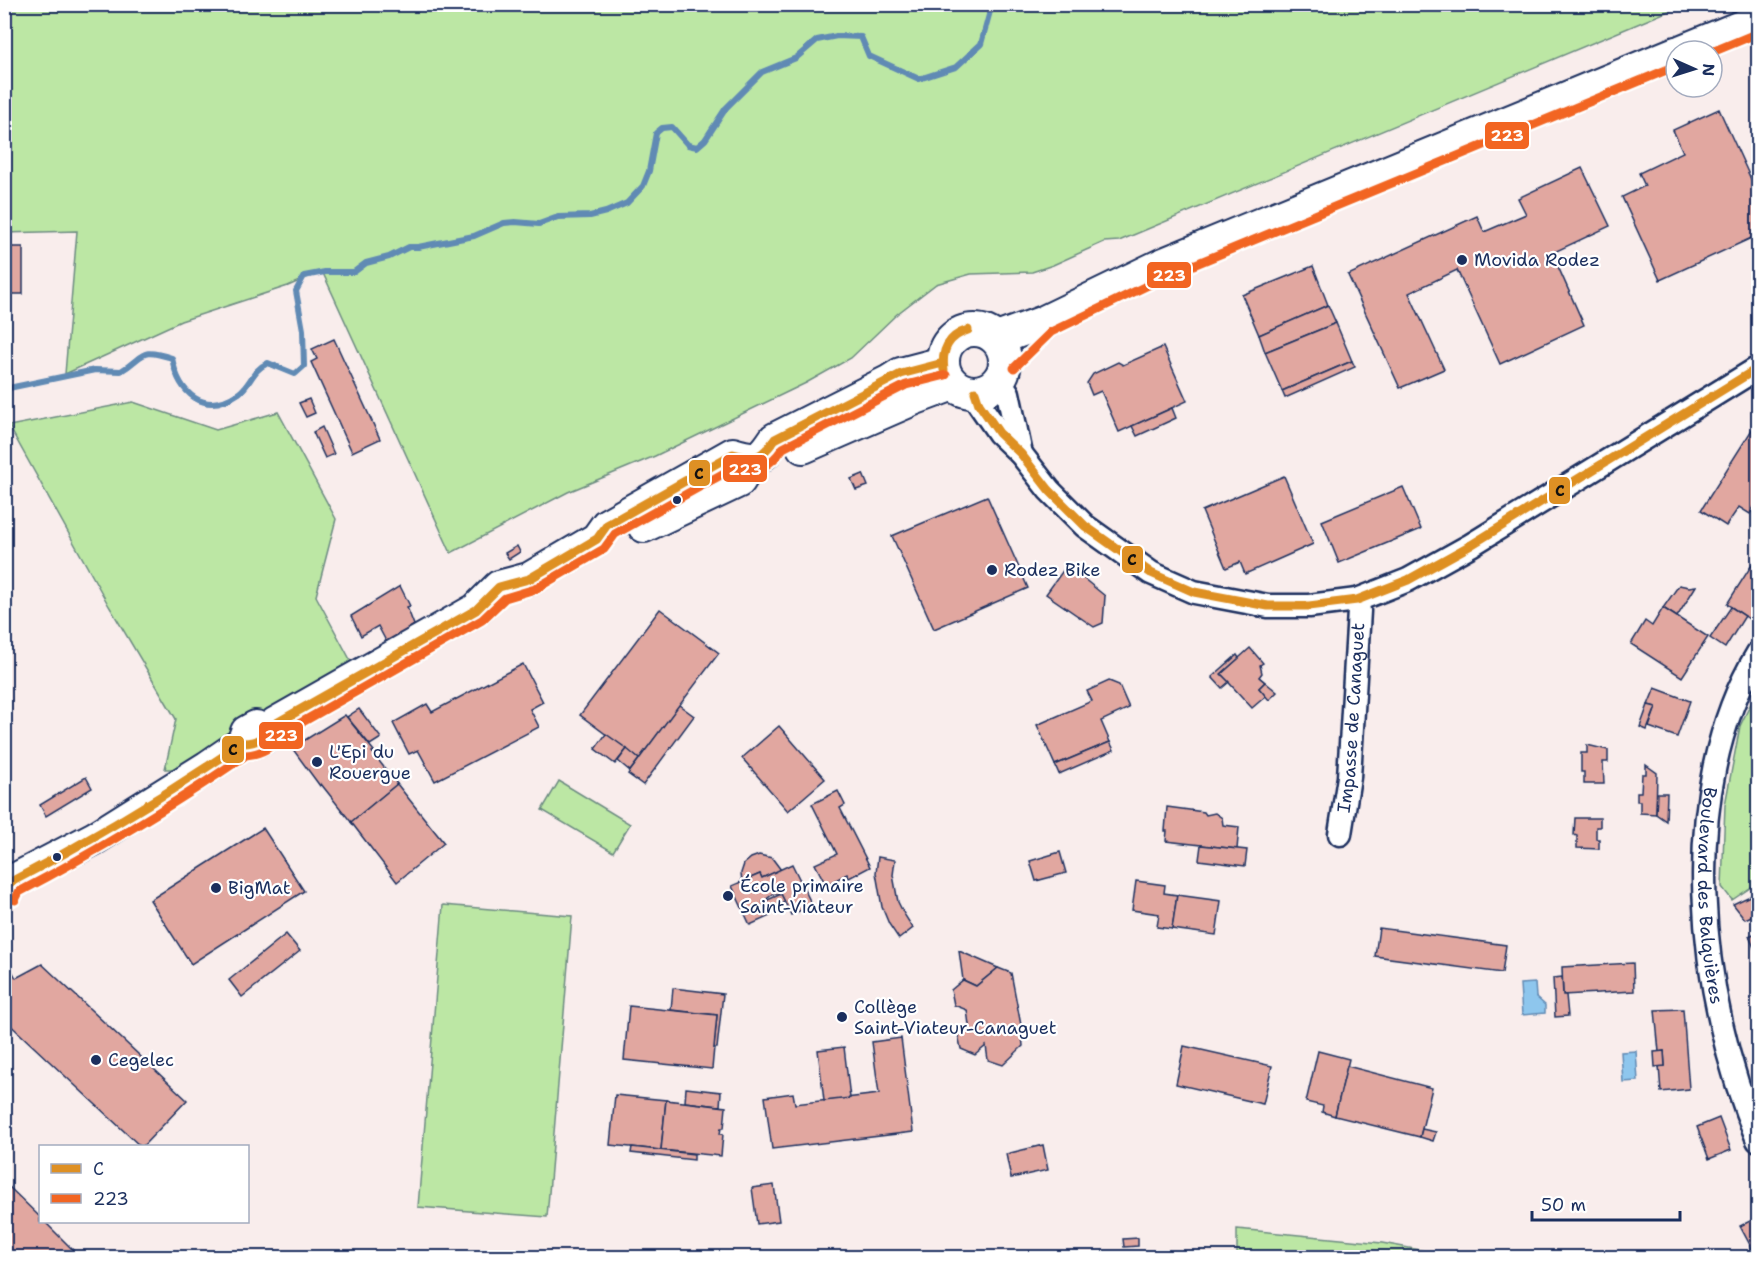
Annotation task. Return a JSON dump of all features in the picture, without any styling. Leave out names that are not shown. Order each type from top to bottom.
[{"type":"main road","points":[[1711,39],[1758,20]]},
{"type":"main road","points":[[6,887],[95,838],[208,767],[243,743],[247,732],[264,723],[275,724],[477,609],[509,602],[529,579],[597,539],[608,543],[740,482],[775,439],[901,374],[979,369],[1044,322],[1164,264],[1664,58]]},
{"type":"street","points":[[979,369],[979,404],[999,433],[1021,454],[1049,490],[1085,526],[1151,573],[1194,592],[1268,606],[1309,606],[1357,600],[1408,580],[1471,545],[1758,368]]},
{"type":"street","points":[[979,369],[1008,393],[1021,454]]},
{"type":"street","name":"Impasse de Canaguet","points":[[1340,834],[1349,777],[1359,611],[1357,600]]},
{"type":"street","name":"Boulevard des Balquières","points":[[1758,653],[1733,703],[1721,739],[1708,809],[1705,878],[1706,931],[1719,1018],[1738,1089],[1758,1140]]},
{"type":"green space","points":[[4,5],[1683,5],[1119,241],[1104,242],[1032,272],[971,274],[936,284],[897,314],[851,358],[806,383],[655,456],[568,492],[451,553],[322,271],[288,286],[181,321],[65,374],[77,231],[5,233]]},
{"type":"green space","points":[[133,402],[216,430],[278,412],[336,519],[316,596],[353,665],[174,769],[165,769],[176,719],[109,606],[9,426]]},
{"type":"green space","points":[[1758,689],[1758,887],[1756,884],[1732,900],[1722,887],[1725,805],[1740,726]]},
{"type":"green space","points":[[559,781],[630,824],[613,852],[542,810]]},
{"type":"green space","points":[[443,905],[572,916],[547,1217],[418,1207]]},
{"type":"green space","points":[[1237,1229],[1382,1243],[1458,1257],[1237,1257]]},
{"type":"water","points":[[1535,983],[1536,997],[1545,1005],[1545,1013],[1522,1015],[1520,984]]},
{"type":"water","points":[[1636,1051],[1638,1081],[1623,1082],[1621,1052]]},
{"type":"building","points":[[1719,109],[1755,188],[1758,186],[1758,235],[1660,280],[1622,197],[1645,186],[1639,173],[1683,152],[1673,130]]},
{"type":"building","points":[[1582,168],[1610,226],[1552,253],[1584,325],[1500,364],[1457,270],[1409,293],[1444,369],[1400,388],[1348,275],[1477,216],[1484,232],[1526,214],[1518,198]]},
{"type":"building","points":[[4,247],[23,247],[23,294],[4,294]]},
{"type":"building","points":[[1313,266],[1328,305],[1259,335],[1242,295]]},
{"type":"building","points":[[1328,305],[1336,323],[1265,352],[1259,335]]},
{"type":"building","points":[[1336,323],[1352,361],[1282,391],[1265,352]]},
{"type":"building","points":[[334,339],[380,439],[352,452],[311,362],[317,359],[312,349]]},
{"type":"building","points":[[1163,347],[1187,401],[1119,432],[1101,391],[1092,395],[1087,383],[1093,374],[1118,362],[1123,365]]},
{"type":"building","points":[[1352,361],[1355,367],[1285,398],[1282,391]]},
{"type":"building","points":[[309,399],[315,413],[306,417],[299,403]]},
{"type":"building","points":[[1172,408],[1176,418],[1137,436],[1132,426]]},
{"type":"building","points":[[1758,420],[1758,500],[1750,514],[1739,507],[1726,526],[1701,510]]},
{"type":"building","points":[[322,427],[334,454],[325,458],[313,432]]},
{"type":"building","points":[[863,474],[868,486],[856,490],[851,479]]},
{"type":"building","points":[[1284,476],[1313,544],[1245,574],[1240,562],[1226,568],[1202,511]]},
{"type":"building","points":[[1403,487],[1421,529],[1339,563],[1322,521]]},
{"type":"building","points":[[987,496],[1028,588],[934,629],[892,536]]},
{"type":"building","points":[[517,546],[520,552],[509,559],[505,553]]},
{"type":"building","points":[[1758,555],[1758,610],[1752,621],[1727,604]]},
{"type":"building","points":[[1067,565],[1105,596],[1103,623],[1094,627],[1046,594]]},
{"type":"building","points":[[1679,585],[1696,586],[1677,617],[1663,608]]},
{"type":"building","points":[[400,586],[410,606],[407,607],[414,625],[387,643],[378,626],[361,636],[351,616]]},
{"type":"building","points":[[1731,607],[1745,616],[1725,648],[1710,638]]},
{"type":"building","points":[[1663,608],[1708,637],[1682,677],[1631,644],[1645,621],[1652,626]]},
{"type":"building","points":[[660,609],[719,653],[639,759],[580,715]]},
{"type":"building","points":[[1250,648],[1263,663],[1260,665],[1262,673],[1259,677],[1265,682],[1259,688],[1266,696],[1252,708],[1221,674]]},
{"type":"building","points":[[1237,655],[1239,658],[1221,674],[1229,682],[1222,688],[1212,677]]},
{"type":"building","points":[[523,664],[543,702],[530,709],[539,727],[435,781],[418,750],[409,754],[393,723],[427,704],[432,712]]},
{"type":"building","points":[[1109,681],[1119,685],[1129,708],[1101,721],[1110,742],[1055,765],[1037,725],[1092,701],[1087,691]]},
{"type":"building","points":[[1265,682],[1277,692],[1269,700],[1259,688]]},
{"type":"building","points":[[1655,688],[1690,701],[1677,737],[1649,727],[1656,707],[1648,705]]},
{"type":"building","points":[[679,705],[694,716],[643,785],[628,774]]},
{"type":"building","points":[[1648,705],[1656,707],[1647,730],[1640,727]]},
{"type":"building","points":[[359,709],[381,738],[370,745],[347,717]]},
{"type":"building","points":[[345,715],[397,784],[351,822],[292,748]]},
{"type":"building","points":[[779,726],[825,779],[788,811],[742,758]]},
{"type":"building","points":[[606,734],[627,749],[615,764],[595,749]]},
{"type":"building","points":[[1110,742],[1114,750],[1059,774],[1055,765]]},
{"type":"building","points":[[1587,745],[1608,750],[1608,762],[1603,762],[1604,784],[1584,784],[1584,772],[1581,772],[1581,753],[1587,753]]},
{"type":"building","points":[[627,749],[639,759],[630,771],[618,761]]},
{"type":"building","points":[[1646,765],[1657,773],[1656,814],[1640,813],[1640,801],[1637,801],[1637,792],[1641,792],[1642,774],[1646,774]]},
{"type":"building","points":[[86,777],[92,788],[46,816],[40,805]]},
{"type":"building","points":[[397,784],[444,843],[397,882],[351,822]]},
{"type":"building","points":[[838,791],[845,805],[840,808],[870,867],[849,878],[847,874],[826,885],[815,864],[837,854],[812,804]]},
{"type":"building","points":[[1657,793],[1667,793],[1666,821],[1656,814]]},
{"type":"building","points":[[1167,807],[1204,812],[1206,815],[1215,813],[1222,818],[1223,825],[1239,827],[1237,849],[1166,841]]},
{"type":"building","points":[[1575,818],[1600,818],[1600,827],[1596,827],[1599,849],[1577,848],[1577,836],[1574,835]]},
{"type":"building","points":[[263,828],[304,891],[191,964],[150,900]]},
{"type":"building","points":[[1201,845],[1247,850],[1245,866],[1199,860]]},
{"type":"building","points":[[1060,852],[1066,873],[1036,881],[1030,861]]},
{"type":"building","points":[[759,855],[772,858],[781,870],[762,878],[760,874],[742,882],[741,873],[744,864]]},
{"type":"building","points":[[878,857],[895,860],[893,875],[898,902],[913,928],[899,939],[882,907],[876,873]]},
{"type":"building","points":[[792,864],[812,905],[791,915],[781,894],[773,894],[763,902],[770,916],[750,925],[732,886],[760,874],[762,878]]},
{"type":"building","points":[[1136,881],[1165,885],[1164,893],[1177,895],[1172,929],[1157,927],[1159,914],[1132,910]]},
{"type":"building","points":[[781,894],[785,902],[767,910],[763,902]]},
{"type":"building","points":[[1177,895],[1221,901],[1216,935],[1172,929]]},
{"type":"building","points":[[1752,895],[1758,913],[1745,919],[1733,904]]},
{"type":"building","points":[[1379,928],[1506,945],[1502,973],[1375,956]]},
{"type":"building","points":[[1758,932],[1758,957],[1749,936]]},
{"type":"building","points":[[286,934],[300,951],[242,997],[229,980]]},
{"type":"building","points":[[959,951],[998,968],[976,986],[963,980]]},
{"type":"building","points":[[1633,963],[1634,991],[1563,995],[1562,967]]},
{"type":"building","name":"Cegelec","points":[[42,964],[187,1100],[144,1145],[139,1145],[4,1019],[4,985],[8,983],[4,973],[11,969],[16,978]]},
{"type":"building","points":[[998,968],[1011,973],[1023,1046],[1003,1065],[988,1060],[986,1046],[975,1055],[961,1049],[958,1034],[969,1025],[967,1010],[954,1005],[951,990],[963,980],[976,986]]},
{"type":"building","points":[[1562,977],[1568,1016],[1555,1017],[1553,978]]},
{"type":"building","points":[[673,988],[723,994],[717,1048],[714,1048],[717,1015],[671,1010]]},
{"type":"building","points":[[629,1006],[717,1015],[712,1069],[624,1060]]},
{"type":"building","points":[[1683,1009],[1689,1089],[1661,1092],[1659,1066],[1665,1066],[1664,1051],[1659,1052],[1655,1010]]},
{"type":"building","points":[[901,1038],[913,1132],[772,1149],[765,1097],[793,1093],[795,1104],[879,1094],[872,1042]]},
{"type":"building","points":[[1184,1046],[1272,1066],[1263,1104],[1176,1084]]},
{"type":"building","points":[[844,1047],[850,1098],[824,1101],[818,1050]]},
{"type":"building","points":[[1318,1051],[1349,1059],[1335,1116],[1322,1112],[1323,1106],[1306,1102]]},
{"type":"building","points":[[1664,1051],[1665,1066],[1655,1067],[1654,1052]]},
{"type":"building","points":[[1347,1066],[1432,1088],[1420,1137],[1335,1116]]},
{"type":"building","points":[[686,1088],[721,1092],[720,1106],[685,1102]]},
{"type":"building","points":[[615,1095],[666,1100],[661,1150],[610,1145]]},
{"type":"building","points":[[666,1100],[726,1107],[724,1128],[721,1128],[720,1134],[723,1134],[721,1156],[661,1150]]},
{"type":"building","points":[[1719,1118],[1731,1150],[1709,1159],[1697,1127]]},
{"type":"building","points":[[1422,1129],[1436,1132],[1433,1141],[1420,1137]]},
{"type":"building","points":[[1043,1145],[1048,1170],[1011,1178],[1006,1154]]},
{"type":"building","points":[[632,1147],[694,1154],[694,1160],[631,1153]]},
{"type":"building","points":[[4,1182],[39,1216],[39,1223],[46,1223],[81,1258],[4,1258]]},
{"type":"building","points":[[774,1185],[779,1221],[757,1224],[752,1188]]},
{"type":"building","points":[[1758,1217],[1758,1258],[1757,1258],[1740,1226]]},
{"type":"building","points":[[1138,1238],[1138,1246],[1124,1247],[1123,1239]]},
{"type":"waterway","points":[[4,389],[95,370],[121,371],[148,353],[172,358],[180,382],[195,398],[204,402],[215,403],[239,393],[258,369],[268,363],[295,374],[304,366],[303,330],[296,291],[304,276],[325,272],[354,272],[366,263],[389,257],[409,247],[474,236],[504,223],[539,224],[558,217],[590,216],[606,212],[627,203],[643,186],[649,171],[656,133],[662,128],[672,127],[688,145],[697,147],[705,140],[726,108],[762,72],[796,58],[817,40],[837,36],[861,37],[869,56],[919,79],[956,67],[981,44],[992,4]]},
{"type":"transit line","name":"223","points":[[1724,47],[1758,33]]},
{"type":"transit line","name":"223","points":[[1014,368],[1051,332],[1169,275],[1664,71]]},
{"type":"transit line","name":"C","points":[[944,370],[943,363],[947,345],[955,336],[968,330]]},
{"type":"transit line","name":"C","points":[[4,895],[9,883],[128,816],[243,743],[262,738],[275,724],[476,610],[499,587],[529,579],[597,539],[607,525],[733,454],[747,457],[762,454],[775,439],[901,374],[943,363]]},
{"type":"transit line","name":"C","points":[[975,392],[979,404],[999,433],[1021,454],[1049,490],[1085,526],[1151,573],[1194,592],[1268,606],[1309,606],[1357,600],[1408,580],[1471,545],[1758,368]]},
{"type":"transit line","name":"223","points":[[15,900],[19,892],[134,827],[246,755],[268,748],[283,733],[482,620],[505,598],[535,589],[604,549],[615,534],[735,467],[743,469],[762,467],[773,460],[783,448],[906,385],[946,375]]},
{"type":"place","name":"Movida Rodez","points":[[1462,260]]},
{"type":"place","name":"Rodez Bike","points":[[992,570]]},
{"type":"place","name":"L'Epi du Rouergue","points":[[317,762]]},
{"type":"place","name":"BigMat","points":[[216,888]]},
{"type":"place","name":"École primaire Saint-Viateur","points":[[728,896]]},
{"type":"place","name":"Collège Saint-Viateur-Canaguet","points":[[842,1017]]},
{"type":"place","name":"Cegelec","points":[[96,1060]]}]
